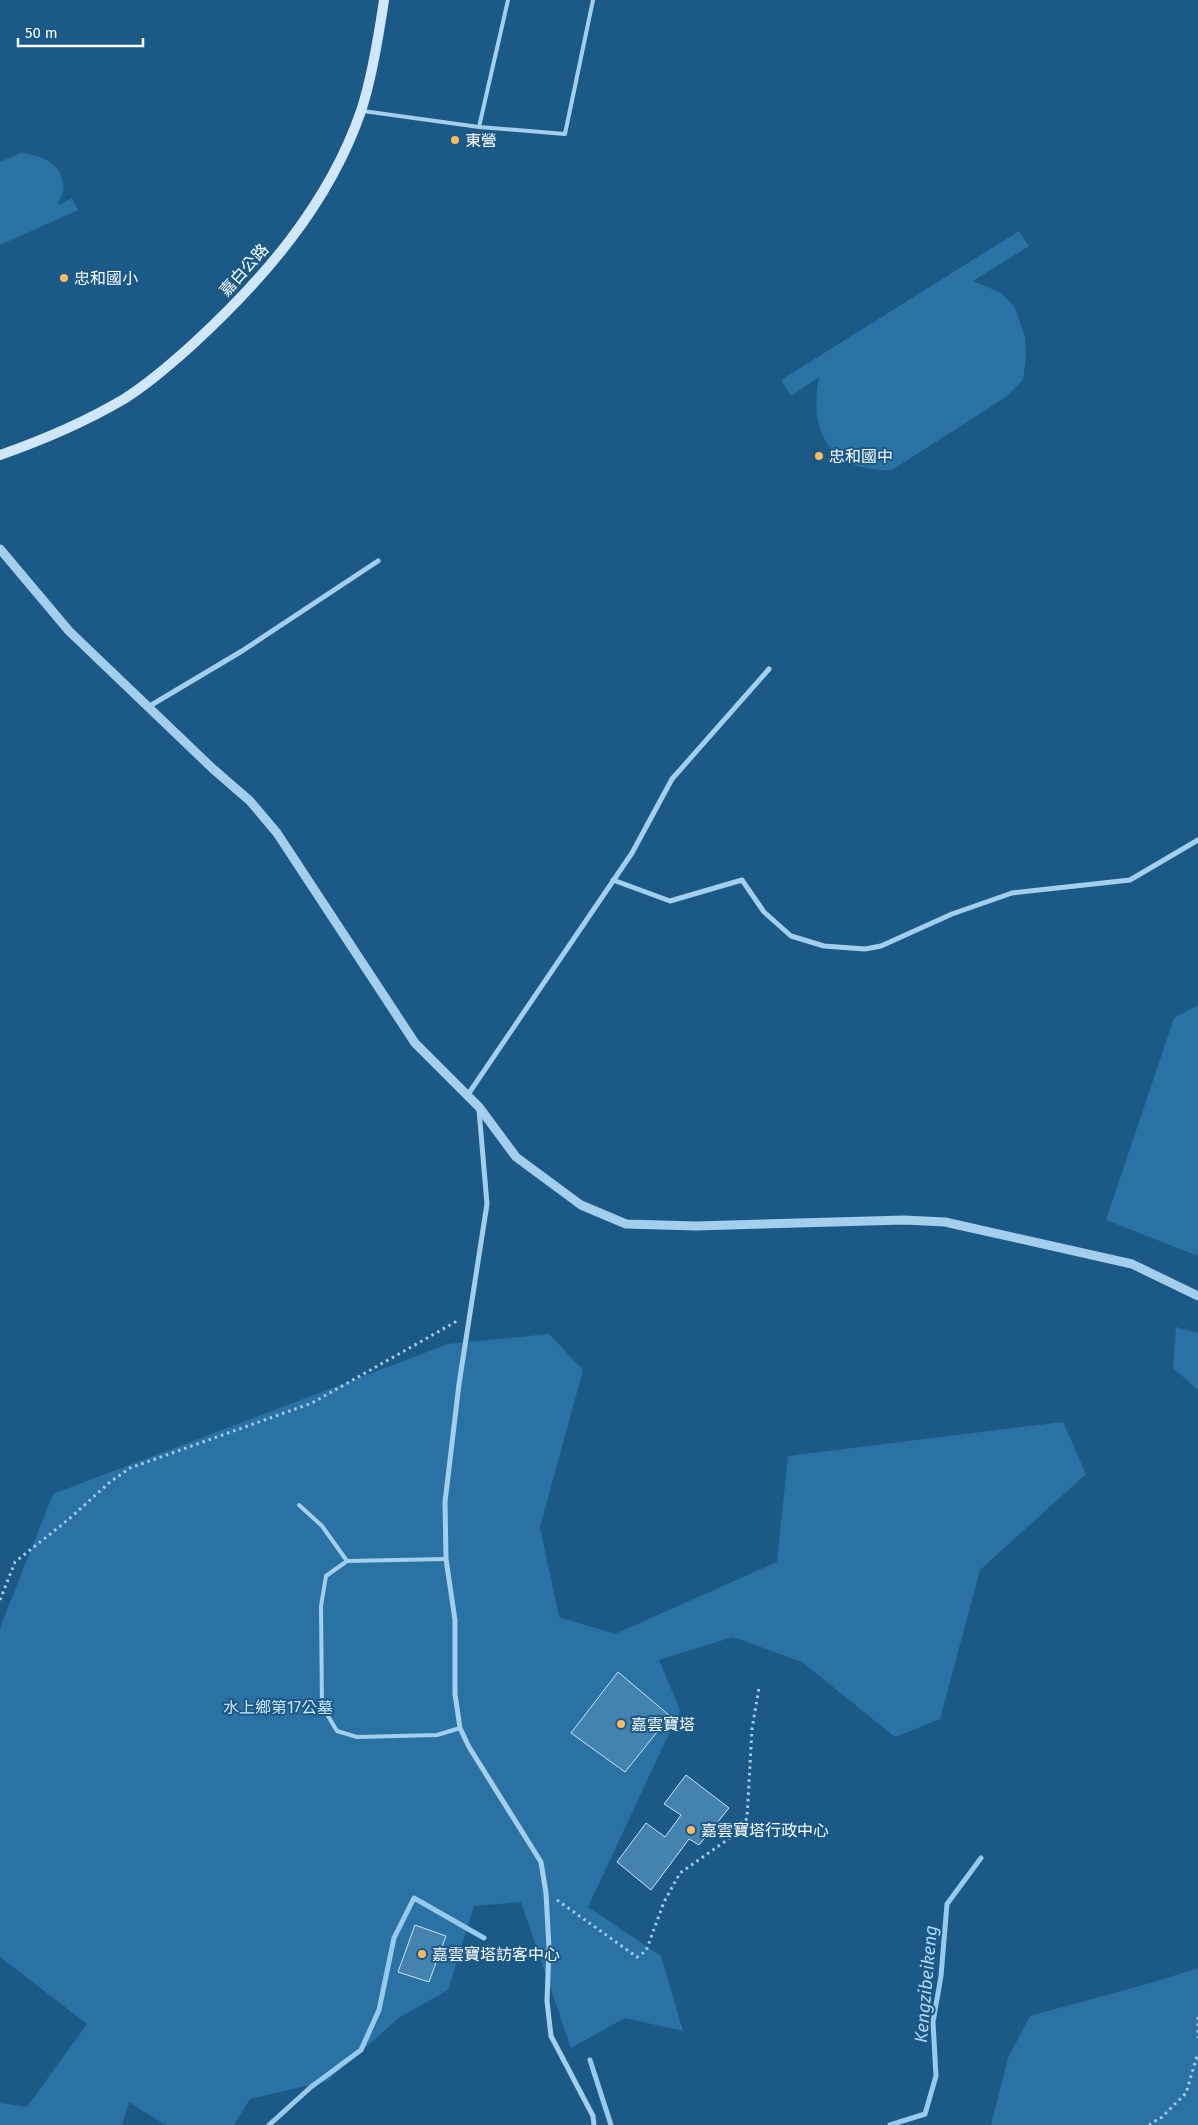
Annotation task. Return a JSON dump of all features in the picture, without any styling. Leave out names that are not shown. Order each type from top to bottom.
[{"type":"main road","name":"嘉白公路","points":[[0,455],[48,438],[125,398],[168,366],[220,319],[274,260],[310,214],[342,156],[361,110],[380,30],[384,0]]},
{"type":"street","points":[[0,549],[70,631],[212,768],[250,801],[277,833],[415,1043],[479,1107],[516,1157],[581,1205],[626,1224],[696,1226],[904,1220],[945,1222],[1132,1264],[1198,1296]]},
{"type":"street","points":[[148,707],[242,651],[378,561]]},
{"type":"street","points":[[467,1096],[632,853],[672,779],[769,669]]},
{"type":"street","points":[[613,880],[670,901],[742,880],[764,912],[791,936],[824,946],[865,950],[881,946],[952,914],[1012,893],[1130,880],[1198,840]]},
{"type":"street","points":[[479,1107],[487,1204],[459,1384],[445,1502],[446,1559],[455,1620],[455,1694],[460,1728],[469,1747],[541,1862],[546,1892],[547,2001],[551,2036],[592,2116],[594,2125]]},
{"type":"lane","points":[[479,126],[508,0]]},
{"type":"lane","points":[[361,110],[479,126],[564,134],[593,0]]},
{"type":"lane","points":[[299,1505],[322,1526],[346,1561]]},
{"type":"lane","points":[[446,1559],[346,1561],[326,1576],[321,1606],[322,1706],[337,1731],[358,1737],[437,1735],[460,1728]]},
{"type":"path","points":[[0,1600],[15,1562],[69,1519],[110,1482],[130,1468],[312,1404],[470,1314]]},
{"type":"path","points":[[546,1892],[636,1957],[646,1951],[664,1902],[680,1873],[740,1830],[747,1818],[752,1729],[759,1688]]},
{"type":"path","points":[[1198,2017],[1198,2038]]},
{"type":"path","points":[[1149,2125],[1162,2117],[1186,2093],[1198,2053]]},
{"type":"green space","points":[[20,153],[34,155],[53,164],[61,175],[63,186],[62,195],[57,206],[72,198],[78,210],[0,245],[0,162]]},
{"type":"green space","points":[[1019,231],[1029,246],[973,281],[1001,293],[1014,306],[1025,336],[1026,357],[1023,380],[1006,397],[892,470],[871,469],[853,465],[839,457],[828,446],[821,432],[817,416],[816,397],[819,377],[791,396],[781,380]]},
{"type":"green space","points":[[1198,1005],[1198,1256],[1106,1220],[1174,1018]]},
{"type":"green space","points":[[1176,1327],[1198,1333],[1198,1390],[1173,1368]]},
{"type":"green space","name":"水上鄉第17公墓","points":[[549,1334],[583,1370],[540,1527],[559,1617],[615,1634],[777,1562],[788,1456],[1063,1422],[1086,1474],[980,1570],[940,1719],[895,1737],[802,1662],[733,1637],[659,1660],[680,1710],[588,1907],[661,1956],[683,2031],[625,2018],[571,2048],[521,1902],[474,1906],[448,1990],[400,2017],[327,2081],[250,2099],[234,2125],[165,2125],[129,2102],[122,2125],[0,2125],[0,2103],[27,2107],[87,2024],[0,1957],[0,1628],[53,1494],[448,1344]]},
{"type":"green space","points":[[1198,1968],[1198,2125],[991,2125],[1008,2058],[1030,2016]]},
{"type":"building","name":"嘉雲寶塔","points":[[618,1672],[670,1716],[625,1772],[571,1733]]},
{"type":"building","name":"嘉雲寶塔行政中心","points":[[686,1775],[729,1808],[699,1845],[689,1839],[651,1890],[617,1862],[646,1823],[665,1837],[681,1815],[664,1804]]},
{"type":"building","name":"嘉雲寶塔訪客中心","points":[[415,1925],[446,1936],[429,1982],[398,1972]]},
{"type":"waterway","name":"Kengzibeikeng","points":[[890,2125],[925,2114],[936,2076],[933,2022],[941,1976],[947,1904],[981,1858]]},
{"type":"waterway","name":"Kengzibeikeng","points":[[269,2125],[311,2087],[361,2050],[379,2010],[394,1938],[414,1898],[484,1938]]},
{"type":"waterway","name":"Kengzibeikeng","points":[[590,2060],[611,2125]]},
{"type":"place","name":"東營","points":[[455,140]]},
{"type":"place","name":"忠和國小","points":[[64,278]]},
{"type":"place","name":"忠和國中","points":[[819,456]]},
{"type":"place","name":"嘉雲寶塔","points":[[621,1724]]},
{"type":"place","name":"嘉雲寶塔行政中心","points":[[691,1830]]},
{"type":"place","name":"嘉雲寶塔訪客中心","points":[[422,1954]]}]
